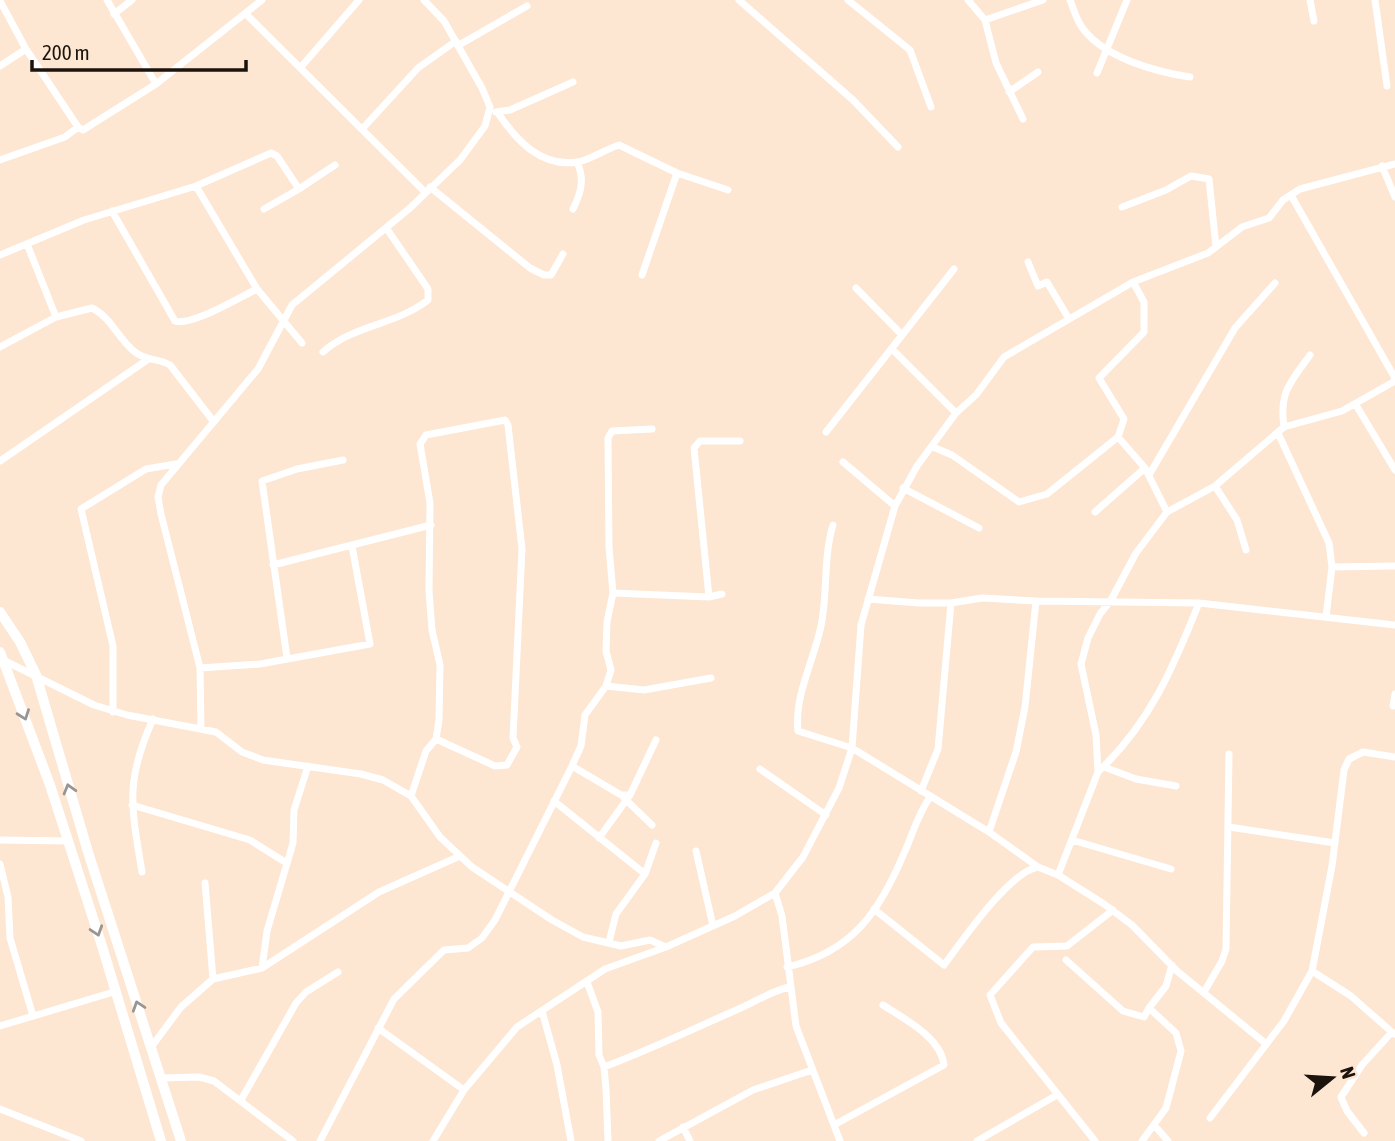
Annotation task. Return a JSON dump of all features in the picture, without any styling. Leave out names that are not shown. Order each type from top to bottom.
[{"type":"street","points":[[107,0],[156,84]]},
{"type":"street","points":[[114,14],[132,0]]},
{"type":"street","points":[[2,2],[26,48],[78,127],[83,130],[92,127],[156,84],[262,0]]},
{"type":"street","points":[[302,67],[359,0]]},
{"type":"street","points":[[424,0],[444,21],[490,107],[498,113],[523,146],[553,159],[577,162],[619,145],[677,173],[728,190]]},
{"type":"street","points":[[739,0],[853,100],[898,147]]},
{"type":"street","points":[[848,0],[910,50],[931,107]]},
{"type":"street","points":[[968,0],[985,20],[996,63],[1023,119]]},
{"type":"street","points":[[985,20],[1043,0]]},
{"type":"street","points":[[1070,0],[1082,28],[1107,49],[1143,65],[1190,77]]},
{"type":"street","points":[[1097,72],[1127,0]]},
{"type":"street","points":[[1310,0],[1314,21]]},
{"type":"street","points":[[1375,0],[1387,86]]},
{"type":"street","points":[[363,127],[418,68],[457,43],[527,6]]},
{"type":"street","points":[[246,14],[428,189],[530,268],[544,275],[551,275],[563,254]]},
{"type":"street","points":[[0,66],[26,48]]},
{"type":"street","points":[[1009,92],[1038,72]]},
{"type":"street","points":[[498,113],[573,82]]},
{"type":"street","points":[[201,730],[200,668],[158,497],[166,475],[258,369],[271,351],[283,320],[305,294],[387,229],[474,143],[485,126],[490,107]]},
{"type":"street","points":[[0,160],[65,137],[78,127]]},
{"type":"street","points":[[0,256],[111,211],[196,186],[271,153],[276,156],[299,189]]},
{"type":"street","points":[[573,209],[583,173],[577,162]]},
{"type":"street","points":[[433,1141],[464,1090],[517,1027],[605,969],[666,947],[713,926],[775,893],[803,857],[839,788],[852,748],[857,707],[856,664],[861,625],[882,541],[895,506],[903,488],[956,413],[976,395],[1004,357],[1133,282],[1194,260],[1242,227],[1269,218],[1283,200],[1292,197],[1300,188],[1395,164]]},
{"type":"street","points":[[264,209],[335,165]]},
{"type":"street","points":[[1382,166],[1395,197]]},
{"type":"street","points":[[642,275],[677,173]]},
{"type":"street","points":[[1122,207],[1166,191],[1191,176],[1209,179],[1216,247]]},
{"type":"street","points":[[196,186],[257,289],[302,343]]},
{"type":"street","points":[[1101,769],[1081,664],[1088,638],[1136,553],[1167,512],[1214,486],[1281,430],[1356,405],[1395,380],[1292,197]]},
{"type":"street","points":[[111,211],[174,321],[180,323],[192,320],[257,289]]},
{"type":"street","points":[[323,352],[343,337],[404,317],[428,300],[428,289],[387,229]]},
{"type":"street","points":[[27,244],[56,317]]},
{"type":"street","points":[[1028,262],[1032,278],[1038,286],[1047,282],[1069,319]]},
{"type":"street","points":[[826,432],[954,269]]},
{"type":"street","points":[[933,447],[953,455],[1019,502],[1047,494],[1118,438],[1124,419],[1099,378],[1144,332],[1144,302],[1133,282]]},
{"type":"street","points":[[1095,512],[1147,472],[1235,328],[1275,283]]},
{"type":"street","points":[[856,288],[902,335]]},
{"type":"street","points":[[0,347],[56,317],[92,308],[102,313],[133,351],[147,360],[162,360],[170,365],[214,422]]},
{"type":"street","points":[[892,349],[956,413]]},
{"type":"street","points":[[1310,355],[1284,392],[1281,430],[1329,543],[1332,567],[1326,617]]},
{"type":"street","points":[[0,461],[147,360]]},
{"type":"street","points":[[1356,405],[1395,470]]},
{"type":"street","points":[[411,796],[426,751],[436,739],[440,665],[429,601],[431,525],[422,438],[505,420],[508,425],[522,549],[513,738],[517,747],[507,765],[495,766],[436,739]]},
{"type":"street","points":[[320,1141],[394,999],[444,950],[468,948],[482,938],[511,892],[518,871],[572,766],[581,746],[585,715],[606,686],[611,670],[606,651],[607,622],[613,593],[609,547],[608,438],[612,431],[652,429]]},
{"type":"street","points":[[1118,438],[1147,472],[1167,512]]},
{"type":"street","points":[[709,597],[694,448],[700,441],[740,441]]},
{"type":"street","points":[[287,658],[262,481],[297,469],[343,460]]},
{"type":"street","points":[[843,462],[895,506]]},
{"type":"street","points":[[113,712],[113,646],[81,509],[146,469],[176,464]]},
{"type":"street","points":[[1214,486],[1237,520],[1246,550]]},
{"type":"street","points":[[903,488],[979,528]]},
{"type":"street","points":[[273,565],[431,525]]},
{"type":"street","points":[[834,525],[827,546],[821,627],[803,688],[798,731],[852,748],[989,832],[1038,867],[1058,875],[1113,911],[1265,1043]]},
{"type":"street","points":[[200,668],[224,668],[370,644],[352,546]]},
{"type":"street","points":[[1332,567],[1395,566]]},
{"type":"street","points":[[613,593],[709,597],[722,594]]},
{"type":"street","points":[[868,599],[951,603],[982,598],[1199,603],[1395,625]]},
{"type":"street","points":[[989,832],[1018,744],[1036,601]]},
{"type":"street","points":[[921,791],[938,749],[951,603]]},
{"type":"street","points":[[1058,875],[1101,769],[1129,743],[1152,706],[1199,603]]},
{"type":"street","points":[[0,612],[20,642],[36,675],[88,852],[181,1141]]},
{"type":"street","points":[[1,657],[113,712],[216,732],[242,752],[263,760],[372,777],[400,788],[411,796],[440,836],[460,856],[583,937],[621,946],[650,940],[666,947]]},
{"type":"street","points":[[1,657],[68,841],[117,991],[161,1141]]},
{"type":"street","points":[[606,686],[644,690],[711,678]]},
{"type":"street","points":[[1393,706],[1395,694]]},
{"type":"street","points":[[142,872],[132,805],[133,772],[153,719]]},
{"type":"street","points":[[599,838],[626,797],[656,740]]},
{"type":"street","points":[[1210,1118],[1284,1021],[1312,971],[1335,843],[1344,770],[1349,759],[1363,752],[1395,757]]},
{"type":"street","points":[[1204,992],[1226,949],[1229,754]]},
{"type":"street","points":[[262,968],[267,931],[285,862],[293,843],[294,810],[308,766]]},
{"type":"street","points":[[572,766],[626,797],[652,825]]},
{"type":"street","points":[[760,769],[826,816]]},
{"type":"street","points":[[1101,769],[1175,786]]},
{"type":"street","points":[[787,967],[835,950],[866,923],[891,882],[920,812],[930,797]]},
{"type":"street","points":[[554,801],[646,874]]},
{"type":"street","points":[[132,805],[250,840],[285,862]]},
{"type":"street","points":[[1229,827],[1335,843]]},
{"type":"street","points":[[0,840],[68,841]]},
{"type":"street","points":[[1072,840],[1171,869]]},
{"type":"street","points":[[609,943],[616,915],[646,874],[656,843]]},
{"type":"street","points":[[696,851],[713,926]]},
{"type":"street","points":[[152,1046],[181,1007],[213,979],[262,968],[379,892],[460,856]]},
{"type":"street","points":[[0,863],[8,897],[10,938],[33,1016]]},
{"type":"street","points":[[874,909],[944,965],[970,929],[1007,887],[1030,868],[1038,867]]},
{"type":"street","points":[[205,883],[213,979]]},
{"type":"street","points":[[775,893],[782,916],[796,1026],[840,1141]]},
{"type":"street","points":[[1094,1141],[1001,1023],[990,995],[1033,947],[1067,946],[1113,911]]},
{"type":"street","points":[[1066,960],[1123,1011],[1144,1017],[1166,986],[1172,965]]},
{"type":"street","points":[[1312,971],[1352,996],[1393,1034],[1363,1065],[1341,1097],[1347,1111],[1364,1133]]},
{"type":"street","points":[[241,1100],[296,1003],[306,992],[338,972]]},
{"type":"street","points":[[587,982],[598,1012],[599,1055],[604,1067],[608,1141]]},
{"type":"street","points":[[604,1067],[659,1047],[695,1027],[738,1010],[764,993],[789,987]]},
{"type":"street","points":[[0,1026],[117,991]]},
{"type":"street","points":[[834,1125],[944,1065],[943,1056],[928,1037],[883,1005]]},
{"type":"street","points":[[1142,1141],[1166,1108],[1181,1051],[1176,1033],[1149,1008]]},
{"type":"street","points":[[542,1011],[551,1042],[569,1140]]},
{"type":"street","points":[[378,1028],[464,1090]]},
{"type":"street","points":[[659,1141],[753,1090],[812,1070]]},
{"type":"street","points":[[162,1078],[199,1077],[214,1081],[293,1141]]},
{"type":"street","points":[[977,1141],[1056,1095]]},
{"type":"street","points":[[0,1109],[80,1141]]},
{"type":"street","points":[[1154,1125],[1168,1141]]},
{"type":"street","points":[[682,1127],[690,1141]]}]
